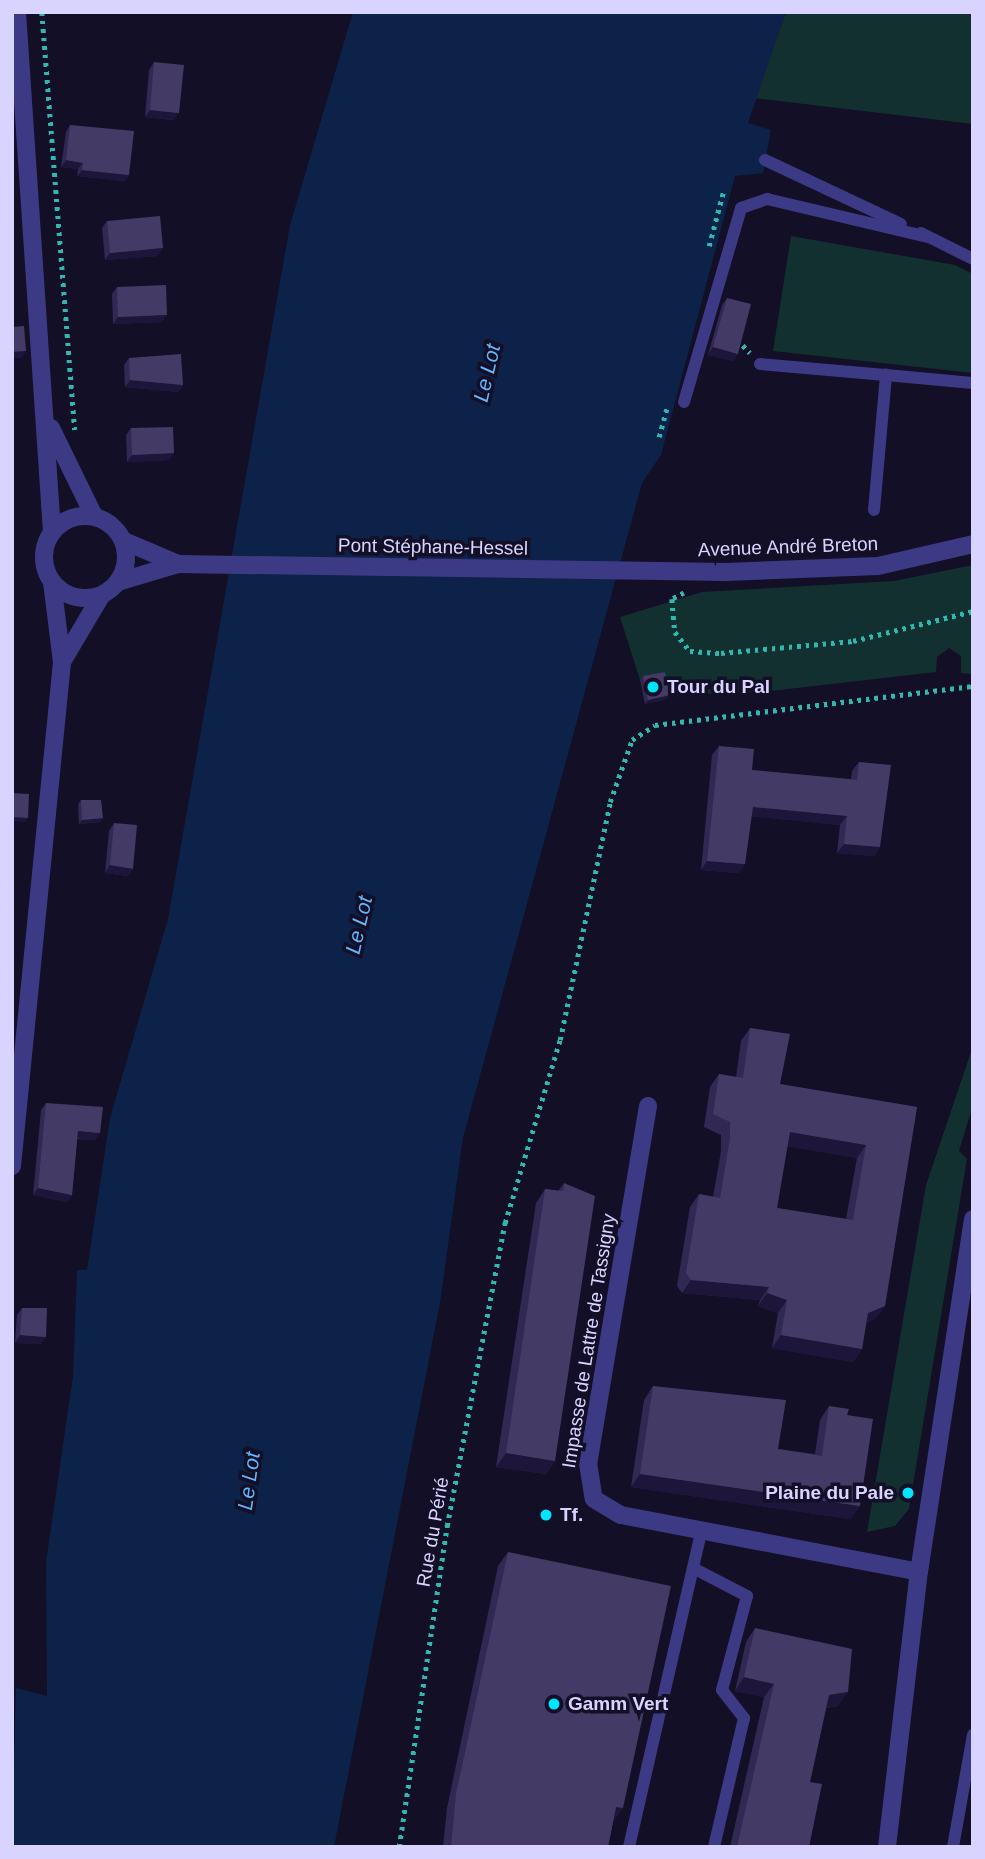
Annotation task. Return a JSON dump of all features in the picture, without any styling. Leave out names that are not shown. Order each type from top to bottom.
[{"type":"street","points":[[12,1166],[62,662],[52,582],[44,551],[52,532],[49,423],[19,164],[17,12]]},
{"type":"street","points":[[49,423],[94,516],[150,563],[118,582],[101,596],[62,662]]},
{"type":"street","points":[[52,532],[71,518],[94,516]]},
{"type":"street","points":[[118,582],[125,570],[124,541]]},
{"type":"street","name":"Avenue André Breton","points":[[687,571],[878,566],[973,544]]},
{"type":"street","name":"Pont Stéphane-Hessel","points":[[150,563],[687,571]]},
{"type":"street","points":[[52,582],[74,597],[101,596]]},
{"type":"street","name":"Impasse de Lattre de Tassigny","points":[[648,1106],[589,1483],[603,1510],[701,1532],[919,1572]]},
{"type":"street","points":[[887,1847],[919,1572],[973,1219]]},
{"type":"lane","points":[[765,160],[973,259]]},
{"type":"lane","points":[[684,402],[741,208],[766,199],[928,237]]},
{"type":"lane","points":[[760,364],[973,383]]},
{"type":"lane","points":[[874,510],[886,375]]},
{"type":"lane","points":[[629,1847],[701,1532]]},
{"type":"lane","points":[[693,1569],[747,1596],[722,1690],[744,1718],[714,1847]]},
{"type":"lane","points":[[953,1847],[973,1735]]},
{"type":"path","points":[[41,12],[53,212],[78,443]]},
{"type":"path","points":[[731,345],[736,326]]},
{"type":"path","points":[[692,592],[672,598],[675,632],[690,650],[721,653],[853,641],[973,611]]},
{"type":"path","name":"Rue du Périé","points":[[399,1847],[447,1526],[505,1223],[560,1040],[610,802],[632,740],[655,725],[973,686]]},
{"type":"green space","points":[[786,12],[973,12],[973,124],[754,98]]},
{"type":"green space","points":[[791,236],[955,265],[973,274],[973,373],[773,351]]},
{"type":"green space","points":[[973,565],[973,674],[961,673],[961,656],[949,648],[937,657],[936,672],[762,692],[667,695],[662,676],[640,680],[620,617],[702,592],[894,581]]},
{"type":"green space","points":[[973,1046],[973,1105],[959,1151],[967,1159],[909,1509],[895,1526],[867,1532],[926,1185]]},
{"type":"water","name":"Le Lot","points":[[353,12],[786,12],[748,123],[771,130],[763,173],[735,176],[661,455],[642,483],[463,1138],[440,1303],[334,1847],[12,1847],[16,1688],[47,1696],[46,1562],[73,1376],[77,1270],[87,1270],[110,1118],[168,919],[290,225]]},
{"type":"building","points":[[154,62],[184,65],[179,113],[150,110]]},
{"type":"building","points":[[70,125],[134,131],[129,175],[82,170],[83,163],[66,160]]},
{"type":"building","points":[[160,216],[163,248],[110,253],[107,221]]},
{"type":"building","points":[[166,285],[167,315],[118,317],[117,287]]},
{"type":"building","points":[[727,298],[751,304],[738,354],[713,347]]},
{"type":"building","points":[[24,326],[26,351],[12,352],[12,327]]},
{"type":"building","points":[[181,354],[183,385],[130,380],[129,358]]},
{"type":"building","points":[[173,427],[174,453],[132,455],[131,428]]},
{"type":"building","name":"Tour du Pal","points":[[665,672],[670,695],[648,700],[643,676]]},
{"type":"building","points":[[719,746],[754,749],[752,770],[857,780],[859,762],[891,765],[880,847],[844,844],[847,816],[753,807],[745,864],[707,861]]},
{"type":"building","points":[[12,793],[29,794],[28,818],[12,817]]},
{"type":"building","points":[[81,800],[101,800],[103,818],[82,820]]},
{"type":"building","points":[[114,823],[137,825],[133,869],[110,865]]},
{"type":"building","points":[[750,1028],[790,1034],[780,1084],[917,1107],[885,1306],[868,1313],[862,1349],[781,1335],[787,1300],[767,1293],[769,1287],[691,1280],[686,1273],[699,1194],[720,1198],[730,1138],[730,1122],[713,1114],[719,1074],[743,1078]],"holes":[[[790,1132],[866,1145],[853,1220],[777,1208]]]},
{"type":"building","points":[[46,1103],[103,1107],[100,1133],[78,1131],[72,1195],[38,1188]]},
{"type":"building","points":[[564,1183],[595,1196],[555,1461],[506,1453],[545,1189],[563,1191]]},
{"type":"building","points":[[22,1308],[47,1308],[46,1337],[20,1335]]},
{"type":"building","points":[[653,1386],[786,1400],[778,1449],[822,1456],[829,1406],[849,1409],[847,1415],[873,1419],[860,1506],[640,1474]]},
{"type":"building","name":"Gamm Vert","points":[[508,1552],[671,1586],[623,1808],[616,1807],[608,1847],[451,1847],[456,1794]]},
{"type":"building","points":[[755,1628],[852,1649],[848,1692],[829,1695],[810,1782],[822,1784],[809,1847],[737,1847],[774,1684],[744,1677]]},
{"type":"place","name":"Tour du Pal","points":[[653,687]]},
{"type":"place","name":"Plaine du Pale","points":[[908,1493]]},
{"type":"place","name":"Tf.","points":[[546,1515]]},
{"type":"place","name":"Gamm Vert","points":[[554,1704]]}]
